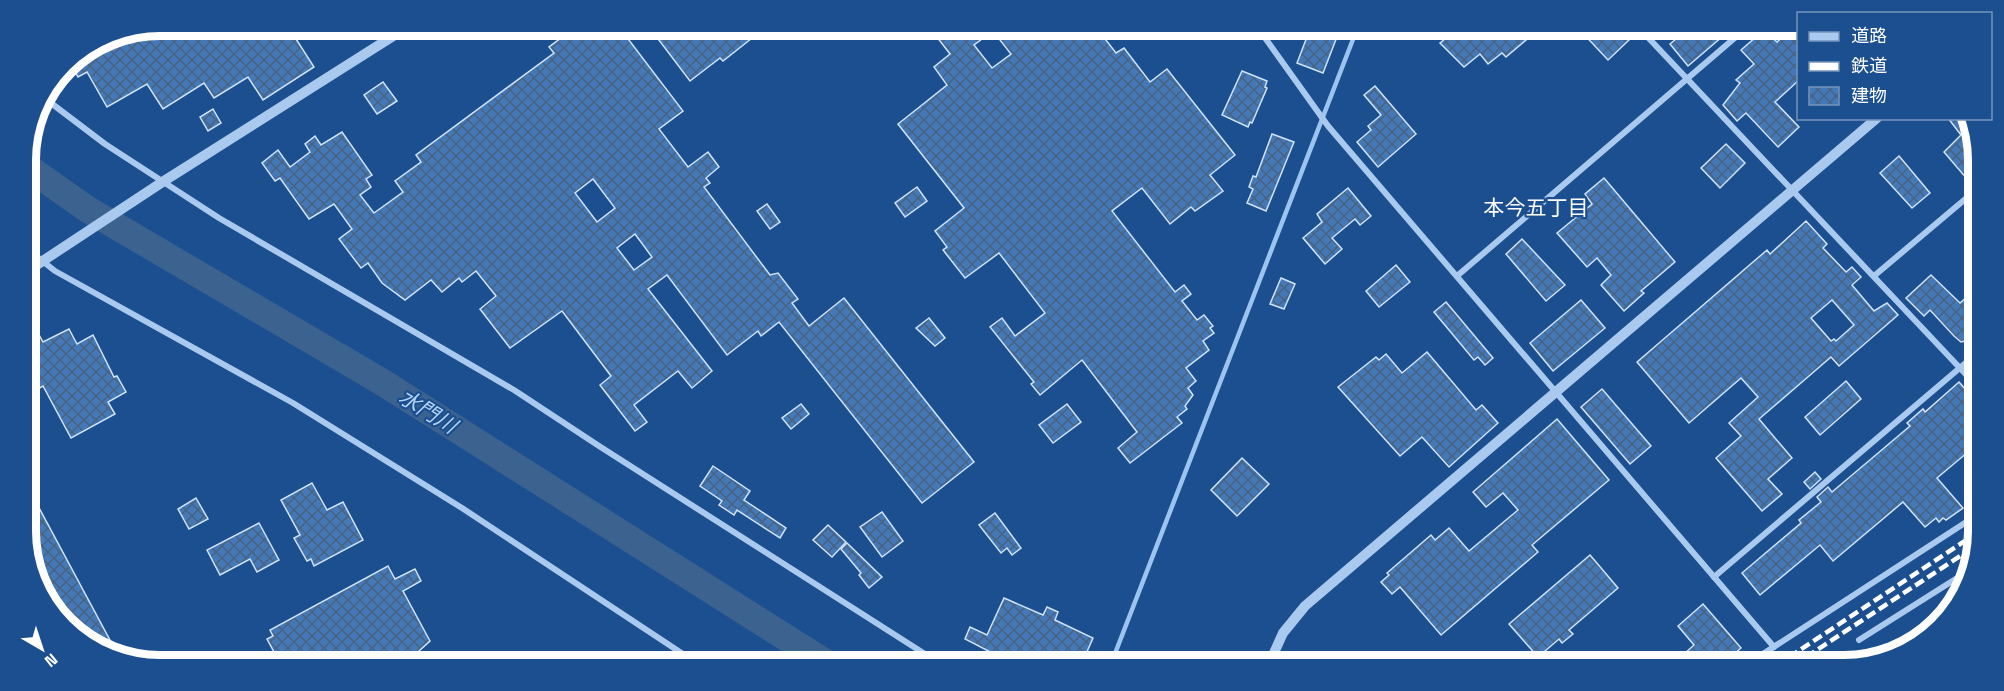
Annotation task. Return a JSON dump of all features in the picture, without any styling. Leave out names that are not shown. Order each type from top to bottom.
[{"type":"street","points":[[36,265],[153,188],[393,36]]},
{"type":"street","points":[[1263,36],[1328,126],[1774,647]]},
{"type":"street","points":[[1647,36],[1968,377]]},
{"type":"street","points":[[1456,276],[1737,36]]},
{"type":"street","points":[[50,103],[105,144],[219,218],[514,390],[599,447],[926,655]]},
{"type":"street","points":[[1273,655],[1283,633],[1305,606],[1874,120]]},
{"type":"street","points":[[1874,276],[1968,197]]},
{"type":"street","points":[[36,257],[303,410],[462,508],[684,655]]},
{"type":"street","points":[[1714,577],[1968,361]]},
{"type":"street","points":[[1762,655],[1968,521]]},
{"type":"street","points":[[1859,640],[1959,577]]},
{"type":"building","points":[[152,36],[301,36],[296,39],[314,67],[263,100],[248,77],[214,98],[204,83],[163,109],[147,84],[107,107],[87,72],[78,77],[74,70],[91,57],[128,40]]},
{"type":"building","points":[[564,36],[626,36],[683,111],[659,129],[688,167],[708,152],[719,167],[706,178],[710,183],[704,187],[770,275],[778,273],[798,299],[792,303],[809,326],[844,298],[974,462],[922,503],[779,322],[761,336],[758,331],[727,355],[667,275],[648,289],[712,371],[692,388],[678,371],[634,405],[647,422],[635,431],[600,385],[611,376],[562,311],[510,348],[480,309],[496,296],[476,271],[462,282],[459,278],[442,292],[431,280],[405,300],[382,283],[368,263],[361,268],[339,239],[352,229],[334,204],[309,219],[280,178],[275,181],[262,163],[278,150],[290,167],[310,152],[305,144],[315,136],[321,145],[342,132],[372,175],[366,179],[371,187],[360,195],[374,213],[403,192],[395,181],[421,162],[416,155],[554,53],[549,47]],"holes":[[[593,179],[615,208],[597,222],[575,193]],[[635,234],[652,257],[634,270],[617,248]]]},
{"type":"building","points":[[656,36],[755,36],[723,61],[720,58],[690,81]]},
{"type":"building","points":[[936,36],[986,36],[974,45],[992,68],[1011,54],[997,36],[1103,36],[1116,53],[1124,48],[1150,82],[1167,69],[1235,155],[1210,175],[1223,191],[1195,211],[1191,207],[1170,224],[1142,188],[1112,211],[1175,292],[1184,285],[1191,294],[1182,301],[1197,320],[1204,315],[1213,326],[1210,328],[1214,333],[1203,341],[1209,350],[1186,368],[1196,381],[1188,388],[1193,395],[1185,406],[1187,409],[1177,417],[1182,423],[1130,463],[1118,448],[1137,432],[1082,360],[1040,395],[1031,384],[1034,382],[990,327],[1002,318],[1015,336],[1045,313],[999,253],[965,278],[943,250],[947,247],[935,231],[964,208],[898,124],[947,85],[934,67],[950,54]]},
{"type":"building","points":[[1307,36],[1337,36],[1323,73],[1297,63]]},
{"type":"building","points":[[1448,36],[1531,36],[1506,57],[1502,53],[1488,64],[1480,54],[1464,67],[1440,43]]},
{"type":"building","points":[[1586,36],[1625,36],[1629,40],[1608,60]]},
{"type":"building","points":[[1680,36],[1723,36],[1688,66],[1670,44]]},
{"type":"building","points":[[1757,36],[1770,36],[1777,42],[1784,36],[1797,36],[1797,82],[1775,102],[1799,127],[1778,147],[1746,113],[1737,121],[1723,105],[1740,83],[1736,80],[1754,64],[1741,50]]},
{"type":"building","points":[[1242,71],[1267,81],[1265,87],[1267,88],[1252,123],[1250,122],[1248,127],[1222,115]]},
{"type":"building","points":[[383,82],[397,101],[377,114],[364,95]]},
{"type":"building","points":[[1375,86],[1416,134],[1378,167],[1357,142],[1371,130],[1368,126],[1381,115],[1364,95]]},
{"type":"building","points":[[213,109],[221,123],[208,131],[200,117]]},
{"type":"building","points":[[1950,120],[1961,120],[1966,136],[1968,180],[1944,152],[1961,135]]},
{"type":"building","points":[[1272,134],[1294,142],[1266,211],[1247,203],[1253,189],[1249,187],[1253,176],[1256,177]]},
{"type":"building","points":[[1726,144],[1745,163],[1720,188],[1701,168]]},
{"type":"building","points":[[1899,156],[1930,193],[1912,208],[1880,173]]},
{"type":"building","points":[[1604,178],[1675,262],[1641,291],[1644,293],[1624,311],[1601,285],[1611,275],[1597,258],[1587,267],[1557,233],[1592,204],[1585,194]]},
{"type":"building","points":[[917,187],[927,201],[905,217],[895,203]]},
{"type":"building","points":[[1348,188],[1371,216],[1360,225],[1355,219],[1332,238],[1342,249],[1325,264],[1303,238],[1322,222],[1317,214]]},
{"type":"building","points":[[767,204],[780,222],[770,229],[757,211]]},
{"type":"building","points":[[1806,221],[1827,244],[1823,248],[1846,272],[1852,267],[1861,277],[1852,285],[1874,311],[1887,303],[1898,315],[1839,366],[1831,357],[1759,419],[1792,458],[1768,479],[1782,494],[1762,511],[1716,458],[1741,436],[1729,423],[1758,397],[1741,378],[1689,423],[1637,362],[1767,250],[1770,254]],"holes":[[[1832,300],[1854,325],[1836,341],[1834,339],[1831,341],[1811,318]]]},
{"type":"building","points":[[1522,239],[1565,285],[1546,301],[1506,254]]},
{"type":"building","points":[[1396,265],[1410,282],[1379,307],[1366,291]]},
{"type":"building","points":[[1931,275],[1960,303],[1968,296],[1968,338],[1961,342],[1930,310],[1924,316],[1906,298]]},
{"type":"building","points":[[1281,278],[1295,284],[1284,309],[1270,304]]},
{"type":"building","points":[[1581,300],[1605,328],[1553,371],[1530,343]]},
{"type":"building","points":[[1446,302],[1493,358],[1485,365],[1478,357],[1474,360],[1434,312]]},
{"type":"building","points":[[929,318],[945,338],[935,346],[916,328]]},
{"type":"building","points":[[69,329],[77,344],[93,335],[114,377],[117,376],[126,392],[108,402],[115,414],[71,438],[43,386],[36,390],[36,334],[38,333],[43,342]]},
{"type":"building","points":[[1427,352],[1476,410],[1482,405],[1498,423],[1449,467],[1422,437],[1400,456],[1338,387],[1376,357],[1379,360],[1386,354],[1402,373]]},
{"type":"building","points":[[1846,381],[1861,399],[1820,435],[1805,417]]},
{"type":"building","points":[[1959,382],[1968,392],[1968,452],[1937,478],[1963,508],[1946,520],[1943,518],[1939,522],[1936,518],[1925,527],[1903,502],[1833,561],[1820,545],[1760,595],[1742,573],[1801,523],[1799,520],[1821,502],[1817,497],[1828,487],[1832,492],[1910,426],[1907,423],[1923,409],[1925,412]]},
{"type":"building","points":[[1602,389],[1651,446],[1630,464],[1581,407]]},
{"type":"building","points":[[801,404],[809,414],[791,429],[782,418]]},
{"type":"building","points":[[1067,404],[1081,422],[1053,443],[1039,425]]},
{"type":"building","points":[[1557,419],[1609,480],[1532,545],[1538,552],[1441,635],[1400,587],[1392,594],[1381,582],[1389,575],[1387,573],[1431,535],[1435,540],[1449,528],[1469,551],[1518,510],[1503,493],[1486,507],[1473,492]]},
{"type":"building","points":[[1242,458],[1269,484],[1237,516],[1211,490]]},
{"type":"building","points":[[713,466],[750,491],[744,500],[786,528],[780,538],[737,510],[734,515],[719,505],[722,501],[700,486]]},
{"type":"building","points":[[1815,472],[1821,479],[1810,489],[1804,482]]},
{"type":"building","points":[[312,483],[327,510],[343,502],[363,540],[314,566],[311,559],[307,561],[294,538],[300,535],[281,500]]},
{"type":"building","points":[[196,498],[208,519],[189,529],[178,509]]},
{"type":"building","points":[[37,504],[113,646],[84,629],[72,619],[57,600],[49,586],[38,555]]},
{"type":"building","points":[[882,512],[903,541],[882,557],[860,527]]},
{"type":"building","points":[[995,513],[1021,548],[1012,555],[1007,548],[1001,553],[979,525]]},
{"type":"building","points":[[259,523],[279,560],[257,572],[250,559],[220,575],[207,550]]},
{"type":"building","points":[[828,525],[846,542],[832,557],[813,540]]},
{"type":"building","points":[[847,543],[882,577],[869,588],[859,575],[861,573],[841,549]]},
{"type":"building","points":[[1590,555],[1618,588],[1569,630],[1573,634],[1562,643],[1559,639],[1540,655],[1536,655],[1509,624]]},
{"type":"building","points":[[388,566],[395,579],[415,569],[421,581],[403,591],[430,641],[419,651],[421,655],[276,655],[267,639],[273,636],[270,630]]},
{"type":"building","points":[[1004,598],[1043,615],[1047,607],[1058,612],[1055,620],[1093,638],[1086,655],[996,655],[965,639],[970,627],[987,635]]},
{"type":"building","points":[[1703,604],[1741,648],[1733,655],[1683,655],[1694,645],[1678,626]]},
{"type":"waterway","points":[[1118,655],[1116,651],[1354,36]]},
{"type":"waterway","name":"水門川","points":[[36,173],[87,209],[382,382],[813,655]]},
{"type":"railway","points":[[1792,655],[1967,539]]},
{"type":"railway","points":[[1809,655],[1966,552]]},
{"type":"district","name":"本今五丁目","points":[[1536,207]]}]
